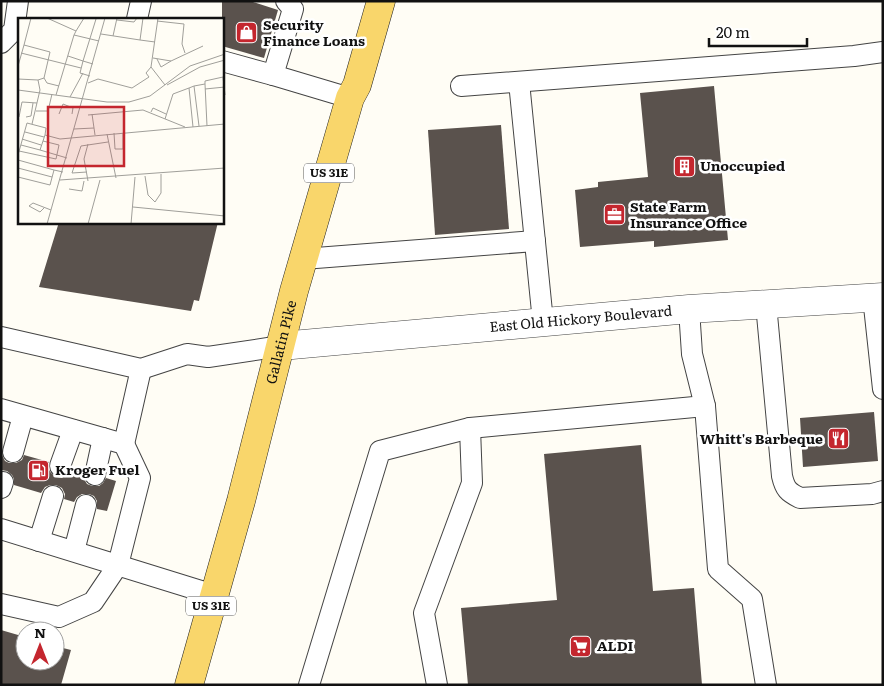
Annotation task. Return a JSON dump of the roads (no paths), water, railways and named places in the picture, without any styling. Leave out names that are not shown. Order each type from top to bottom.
[{"type":"main road","name":"Gallatin Pike","points":[[189,685],[241,501],[294,291],[350,98],[357,85],[381,1]]},
{"type":"street","name":"East Old Hickory Boulevard","points":[[281,346],[689,309],[878,297]]},
{"type":"lane","points":[[1,43],[14,30],[18,1]]},
{"type":"lane","points":[[137,18],[141,1]]},
{"type":"lane","points":[[273,75],[293,9],[286,1]]},
{"type":"lane","points":[[462,86],[854,56],[883,52]]},
{"type":"lane","points":[[224,62],[350,98]]},
{"type":"lane","points":[[519,82],[543,322]]},
{"type":"lane","points":[[303,259],[535,241]]},
{"type":"lane","points":[[878,297],[883,389]]},
{"type":"lane","points":[[766,304],[784,486],[791,494],[800,498],[872,494],[883,491]]},
{"type":"lane","points":[[689,309],[692,354],[704,406],[718,569],[752,600],[766,685]]},
{"type":"lane","points":[[1,337],[141,369],[187,354],[208,358],[281,346]]},
{"type":"lane","points":[[1,604],[59,617],[93,602],[118,564],[140,478],[124,444],[141,369]]},
{"type":"lane","points":[[309,685],[380,450],[470,428],[704,406]]},
{"type":"lane","points":[[1,409],[124,444]]},
{"type":"lane","points":[[13,452],[23,416]]},
{"type":"lane","points":[[437,685],[424,613],[472,483],[470,428]]},
{"type":"lane","points":[[60,466],[73,430]]},
{"type":"lane","points":[[95,475],[103,438]]},
{"type":"lane","points":[[39,541],[53,496]]},
{"type":"lane","points":[[74,551],[86,505]]},
{"type":"lane","points":[[1,529],[214,595]]},
{"type":"place","name":"Security Finance Loans","points":[[247,33]]},
{"type":"place","name":"Unoccupied","points":[[684,166]]},
{"type":"place","name":"State Farm Insurance Office","points":[[614,215]]},
{"type":"place","name":"Whitt's Barbeque","points":[[839,439]]},
{"type":"place","name":"Kroger Fuel","points":[[39,470]]},
{"type":"place","name":"ALDI","points":[[581,646]]}]
